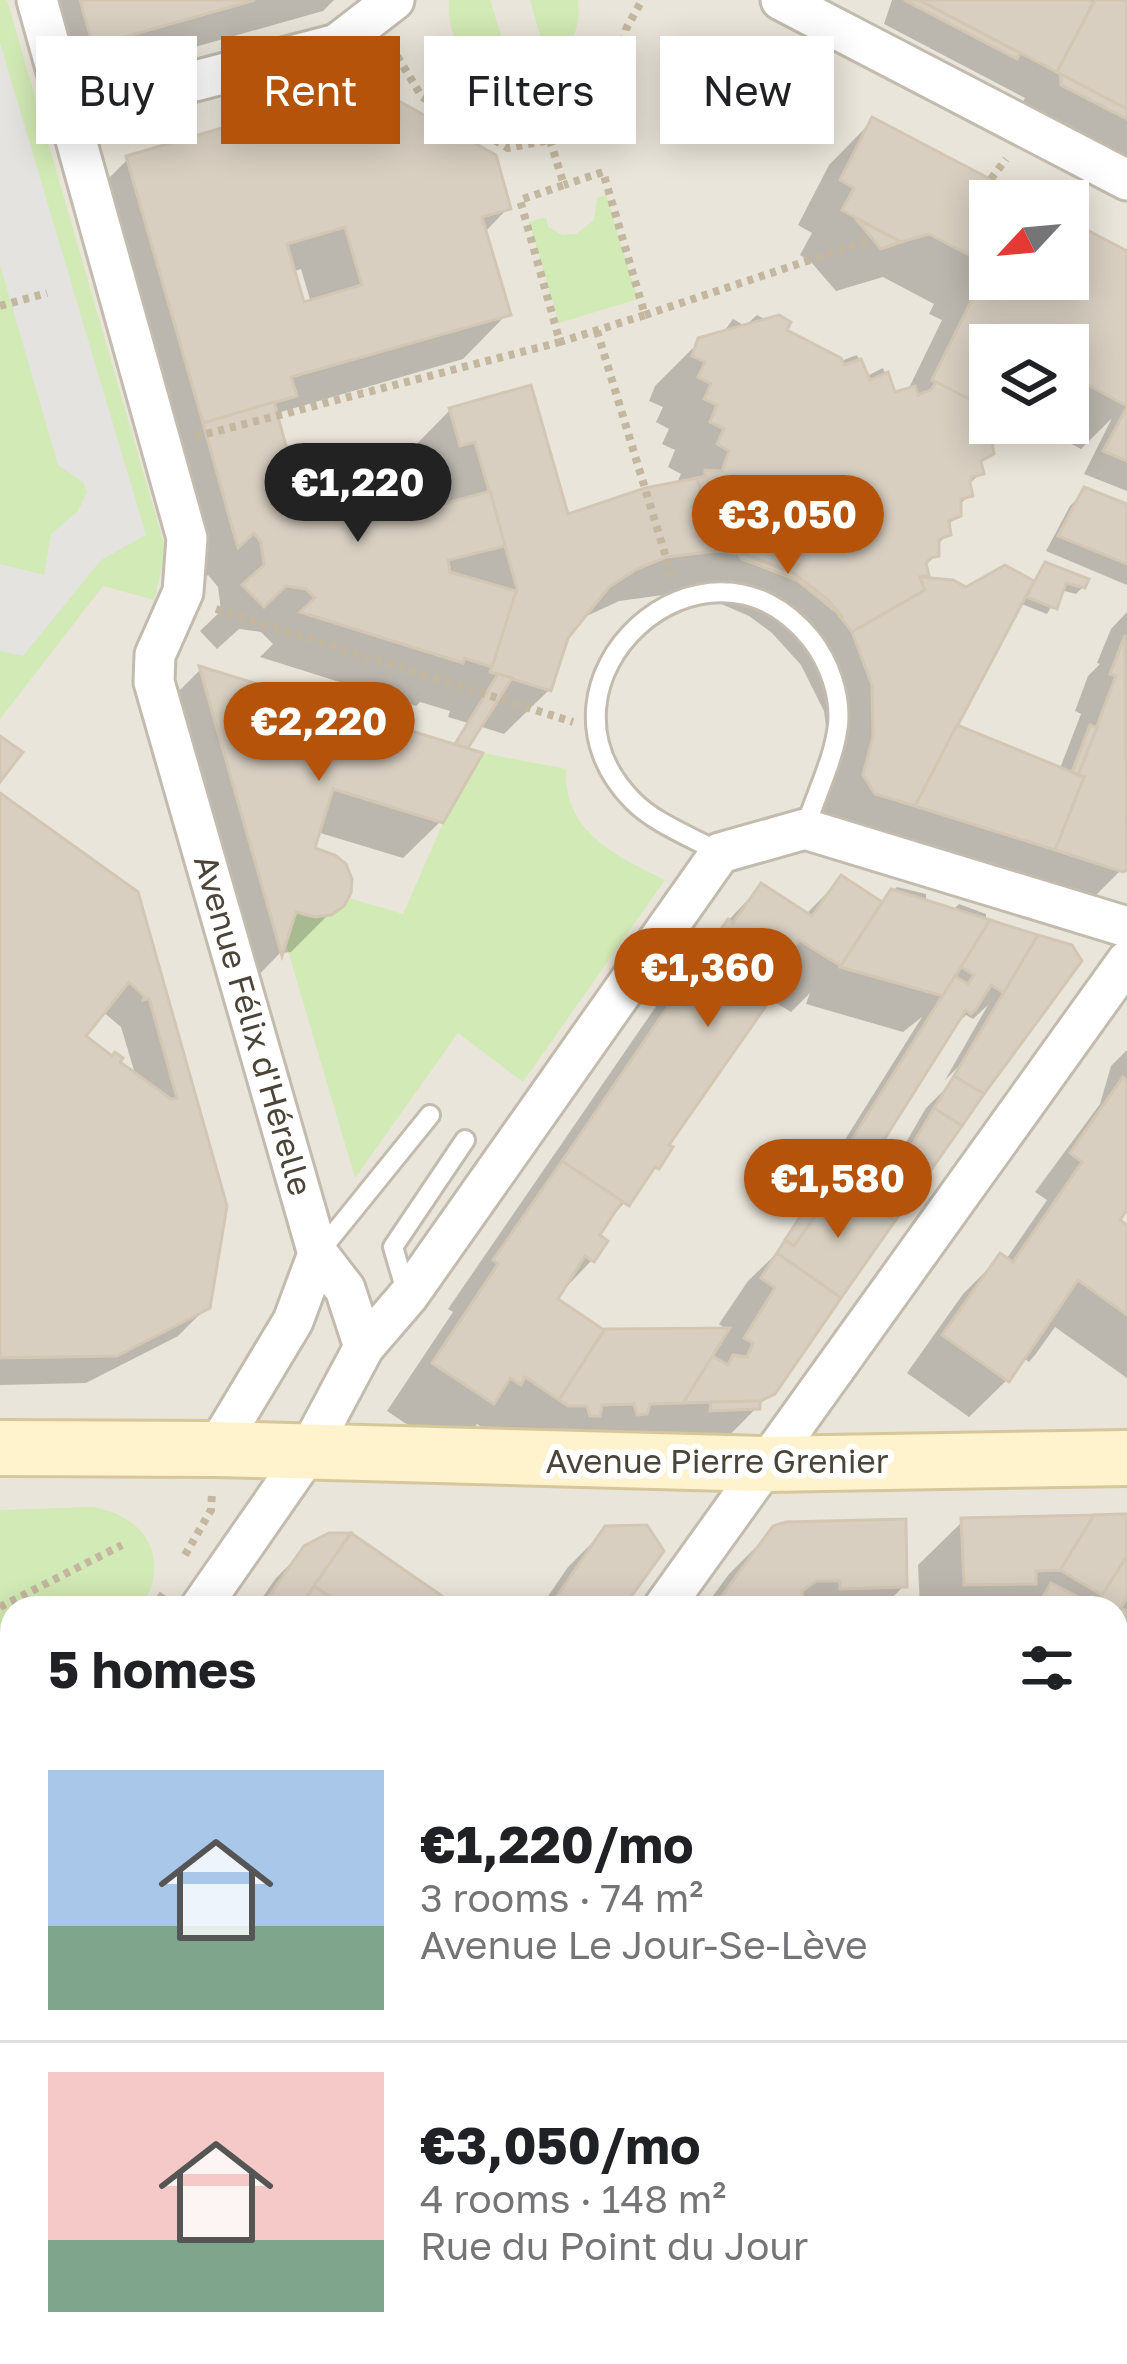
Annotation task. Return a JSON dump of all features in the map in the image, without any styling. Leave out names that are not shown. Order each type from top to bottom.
[{"type":"main road","name":"Avenue Pierre Grenier","points":[[0,1448],[767,1464],[1127,1458]]},
{"type":"street","points":[[37,0],[47,36]]},
{"type":"street","points":[[781,0],[1127,179]]},
{"type":"street","points":[[197,80],[337,44],[384,9]]},
{"type":"street","points":[[77,144],[187,538],[183,592]]},
{"type":"street","name":"Avenue Félix d'Hérelle","points":[[183,592],[155,655],[154,682],[319,1253],[345,1289],[364,1347]]},
{"type":"street","points":[[208,1596],[307,1454],[364,1347],[408,1296],[719,853],[805,829],[1127,927]]},
{"type":"street","points":[[672,1596],[1127,961]]},
{"type":"street","points":[[216,1449],[293,1322],[319,1253]]},
{"type":"lane","points":[[719,853],[632,800],[609,769],[598,729],[597,702],[614,652],[642,621],[678,600],[713,593],[762,601],[800,626],[821,652],[834,682],[839,721],[805,829]]},
{"type":"lane","points":[[319,1253],[430,1115]]},
{"type":"lane","points":[[408,1296],[393,1246],[465,1140]]},
{"type":"path","points":[[624,36],[642,0]]},
{"type":"path","points":[[384,9],[424,98]]},
{"type":"path","points":[[551,144],[564,185]]},
{"type":"path","points":[[560,342],[520,200],[603,172],[645,315]]},
{"type":"path","points":[[162,444],[560,342],[873,239]]},
{"type":"path","points":[[0,307],[47,293]]},
{"type":"path","points":[[597,331],[678,600]]},
{"type":"path","points":[[183,592],[232,616],[598,729]]},
{"type":"path","points":[[22,1596],[122,1545]]},
{"type":"shaded area","points":[[0,0],[1127,0],[1127,1596],[0,1596]]},
{"type":"shaded area","points":[[0,43],[146,535],[101,560],[23,656],[0,651],[0,564],[44,575],[51,534],[78,511],[87,492],[83,482],[58,465],[0,265]]},
{"type":"green space","points":[[0,0],[7,0],[36,100],[36,144],[49,144],[166,551],[154,600],[103,586],[0,719]]},
{"type":"green space","points":[[449,0],[490,0],[501,36],[453,33]]},
{"type":"green space","points":[[530,0],[578,0],[573,36],[540,36]]},
{"type":"green space","points":[[606,195],[638,299],[559,323],[529,222],[546,217],[548,227],[562,235],[576,234],[594,220],[597,198]]},
{"type":"green space","points":[[483,753],[566,769],[567,791],[583,825],[611,851],[665,880],[523,1082],[458,1033],[355,1178],[286,944],[296,912],[326,916],[349,898],[403,914],[443,823]]},
{"type":"green space","points":[[93,1507],[127,1520],[140,1530],[154,1557],[147,1596],[0,1596],[0,1510]]},
{"type":"building","points":[[80,0],[255,0],[128,36],[90,36]]},
{"type":"building","points":[[904,0],[919,0],[1020,53],[1017,59]]},
{"type":"building","points":[[919,0],[1088,0],[1093,3],[1057,72]]},
{"type":"building","points":[[1095,0],[1127,0],[1127,109],[1057,72]]},
{"type":"building","points":[[1060,74],[1127,109],[1127,119],[1061,85]]},
{"type":"building","points":[[400,102],[424,115],[424,144],[476,144],[496,155],[511,209],[482,217],[511,315],[291,377],[297,396],[203,423],[126,156],[167,144],[197,144],[197,135],[221,128],[221,144],[400,144]],"holes":[[[345,227],[362,285],[304,302],[287,244]]]},
{"type":"building","points":[[872,117],[992,180],[969,180],[969,255],[929,234],[901,242],[842,210],[854,188],[840,180]]},
{"type":"building","points":[[855,218],[887,235],[901,242],[881,249]]},
{"type":"building","points":[[1089,231],[1127,251],[1127,406],[1089,385],[1089,324],[969,324],[969,399],[932,380],[972,300],[1089,300]]},
{"type":"building","points":[[779,315],[791,322],[787,330],[841,358],[844,365],[861,359],[870,380],[888,372],[895,392],[915,386],[918,395],[936,382],[969,399],[969,444],[992,444],[994,454],[981,461],[984,474],[972,477],[973,496],[961,499],[961,516],[949,521],[951,535],[939,539],[939,556],[926,563],[929,575],[920,577],[925,590],[852,632],[827,599],[793,573],[748,555],[717,551],[697,478],[705,476],[705,470],[722,471],[729,451],[717,444],[724,429],[710,422],[717,405],[704,399],[711,384],[698,377],[705,362],[692,356],[698,338]]},
{"type":"building","points":[[531,385],[568,514],[645,488],[697,478],[717,551],[666,557],[609,587],[568,638],[551,691],[490,672],[517,588],[475,442],[460,446],[449,408]]},
{"type":"building","points":[[274,402],[289,457],[319,449],[384,516],[396,517],[490,491],[505,546],[448,560],[450,572],[516,591],[492,667],[464,658],[463,663],[300,612],[315,598],[306,589],[286,586],[264,607],[242,585],[264,565],[261,542],[254,533],[238,548],[203,423]]},
{"type":"building","points":[[1127,407],[1127,461],[1103,451]]},
{"type":"building","points":[[1084,487],[1127,504],[1127,564],[1058,536]]},
{"type":"building","points":[[738,553],[793,573],[843,617],[797,580],[742,559]]},
{"type":"building","points":[[1045,562],[1089,579],[1085,588],[1066,583],[1057,609],[1026,597]]},
{"type":"building","points":[[1005,565],[1034,581],[915,806],[875,794],[863,775],[873,736],[872,685],[852,632],[925,590],[920,577],[953,580],[966,587]]},
{"type":"building","points":[[1125,635],[1127,870],[1123,872],[1055,850],[1084,777],[1078,775],[1116,676],[1110,674]]},
{"type":"building","points":[[199,666],[483,753],[443,823],[333,789],[315,848],[346,864],[351,893],[331,915],[296,912],[282,956]]},
{"type":"building","points":[[498,674],[512,678],[468,748],[455,744]]},
{"type":"building","points":[[957,725],[1084,777],[1055,850],[915,806]]},
{"type":"building","points":[[1090,725],[1097,728],[1078,775],[1072,772]]},
{"type":"building","points":[[0,736],[23,752],[0,782]]},
{"type":"building","points":[[0,793],[138,892],[227,1206],[210,1308],[117,1356],[0,1358]],"holes":[[[129,982],[143,1000],[149,998],[177,1098],[171,1099],[120,1062],[123,1058],[115,1052],[112,1056],[86,1036]]]},
{"type":"building","points":[[841,875],[882,902],[841,966],[799,940],[782,965],[791,970],[669,1145],[673,1147],[659,1169],[655,1167],[629,1206],[562,1161],[728,919],[733,923],[761,883],[812,916]]},
{"type":"building","points":[[891,889],[990,920],[943,996],[840,967]]},
{"type":"building","points":[[990,920],[1038,935],[1004,993],[991,985],[971,1014],[966,1010],[870,1162],[891,1182],[875,1208],[840,1187],[852,1168],[839,1160],[955,976],[968,984],[974,975],[961,967]]},
{"type":"building","points":[[1038,935],[1072,945],[1082,961],[984,1094],[954,1076]]},
{"type":"building","points":[[954,1076],[984,1094],[962,1126],[934,1108]]},
{"type":"building","points":[[1123,1077],[1127,1080],[1127,1210],[1120,1220],[1127,1225],[1127,1315],[1078,1280],[1009,1382],[942,1335],[1000,1253],[1013,1262],[1082,1162],[1070,1153]]},
{"type":"building","points":[[934,1108],[962,1126],[895,1221],[875,1208]]},
{"type":"building","points":[[838,1159],[852,1168],[840,1187],[825,1178]]},
{"type":"building","points":[[562,1161],[622,1201],[600,1235],[608,1241],[594,1262],[585,1256],[558,1299],[604,1330],[559,1400],[525,1377],[521,1385],[510,1378],[494,1404],[432,1363],[498,1264],[493,1260]]},
{"type":"building","points":[[837,1185],[794,1246],[785,1240],[819,1187],[830,1193]]},
{"type":"building","points":[[837,1185],[895,1221],[841,1298],[777,1253],[785,1240],[794,1246]]},
{"type":"building","points":[[777,1253],[841,1298],[775,1394],[760,1401],[683,1403],[712,1356],[728,1365],[733,1355],[747,1357],[753,1343],[744,1338],[775,1288],[761,1278]]},
{"type":"building","points":[[730,1328],[683,1403],[650,1404],[647,1414],[637,1415],[634,1404],[602,1405],[600,1416],[590,1416],[587,1406],[568,1406],[559,1400],[605,1329]]},
{"type":"building","points":[[760,1401],[760,1409],[710,1411],[711,1402]]},
{"type":"building","points":[[1127,1514],[1127,1556],[1102,1595],[1060,1570],[1094,1515]]},
{"type":"building","points":[[1094,1515],[1060,1570],[1036,1571],[1036,1584],[964,1585],[961,1518]]},
{"type":"building","points":[[906,1519],[907,1587],[840,1589],[840,1581],[816,1581],[802,1596],[722,1596],[773,1526]]},
{"type":"building","points":[[647,1525],[664,1551],[632,1596],[557,1596],[605,1526]]},
{"type":"building","points":[[329,1533],[351,1533],[307,1596],[269,1596],[304,1546]]},
{"type":"building","points":[[351,1533],[442,1596],[328,1596],[314,1586]]},
{"type":"building","points":[[1127,1556],[1127,1596],[1102,1596]]},
{"type":"building","points":[[1051,1583],[1077,1596],[1043,1596]]},
{"type":"building","points":[[314,1586],[328,1596],[307,1596]]}]
